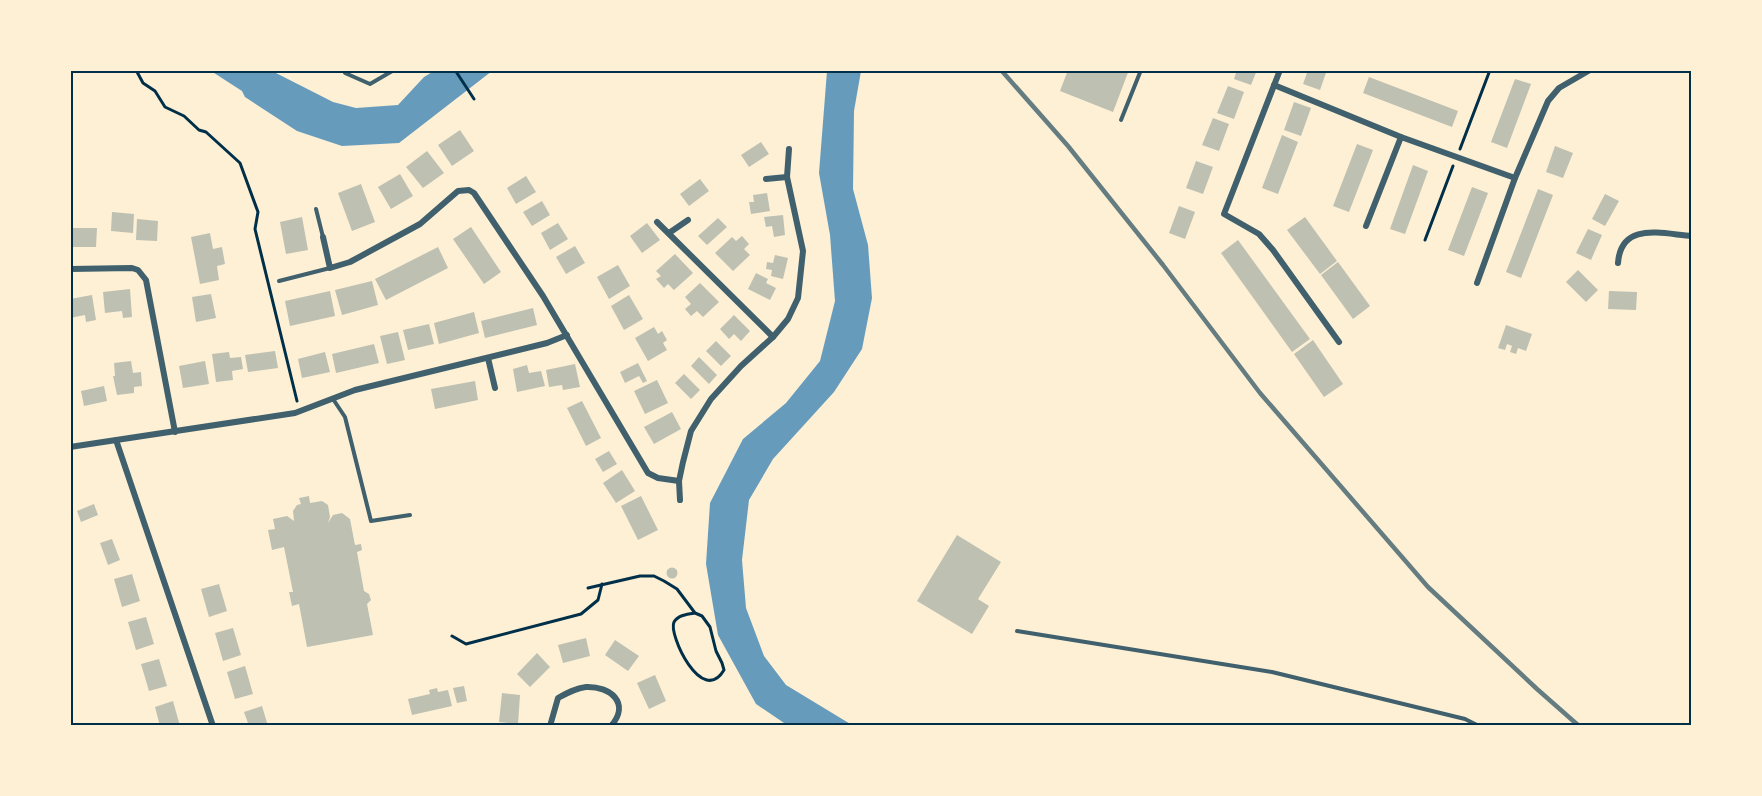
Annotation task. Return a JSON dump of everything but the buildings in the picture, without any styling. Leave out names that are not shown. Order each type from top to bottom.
[{"type":"street","points":[[1280,70],[1224,214],[1259,234],[1339,342]]},
{"type":"street","points":[[1477,283],[1515,178],[1552,94],[1590,70]]},
{"type":"street","points":[[1274,85],[1401,137],[1515,178]]},
{"type":"street","points":[[1366,226],[1401,137]]},
{"type":"street","points":[[680,500],[682,462],[691,431],[711,399],[788,319],[798,298],[802,251],[787,177],[789,149]]},
{"type":"street","points":[[766,179],[787,177]]},
{"type":"street","points":[[323,237],[330,268],[350,262],[420,224],[432,216],[454,194],[464,189],[469,190],[481,202],[567,335],[648,473],[658,478],[680,481]]},
{"type":"street","points":[[669,233],[688,220]]},
{"type":"street","points":[[657,222],[773,337]]},
{"type":"street","points":[[1618,263],[1621,246],[1634,235],[1648,233],[1692,236]]},
{"type":"street","points":[[70,269],[132,268],[138,270],[146,280],[175,432]]},
{"type":"street","points":[[70,447],[299,411],[355,390],[547,343],[567,335]]},
{"type":"street","points":[[488,358],[495,388]]},
{"type":"street","points":[[116,440],[213,726]]},
{"type":"street","points":[[550,726],[558,698],[570,691],[586,687],[601,688],[612,694],[618,701],[620,711],[611,726]]},
{"type":"lane","points":[[345,73],[370,84],[393,70]]},
{"type":"lane","points":[[1121,120],[1141,70]]},
{"type":"lane","points":[[316,209],[323,237]]},
{"type":"lane","points":[[279,281],[330,268]]},
{"type":"lane","points":[[333,399],[345,417],[371,521],[410,515]]},
{"type":"lane","points":[[1017,631],[1272,672],[1465,719],[1479,726]]},
{"type":"path","points":[[136,70],[143,83],[155,92],[165,106],[184,116],[199,130],[206,132],[240,163],[258,212],[255,229],[299,411]]},
{"type":"path","points":[[455,70],[474,99]]},
{"type":"path","points":[[588,588],[640,576],[654,576],[676,589],[695,613],[702,616],[710,627],[724,670],[719,678],[711,681],[703,680],[696,674],[684,656],[672,630],[674,621],[678,617],[695,613]]},
{"type":"path","points":[[452,636],[466,644],[581,614],[598,600],[602,584]]},
{"type":"water","points":[[211,71],[272,71],[333,102],[356,108],[398,105],[424,77],[434,71],[492,71],[399,143],[342,146],[297,131],[245,97],[242,91]]},
{"type":"water","points":[[827,71],[861,71],[854,111],[853,189],[868,245],[872,298],[862,349],[834,392],[773,459],[749,500],[742,560],[746,608],[764,656],[786,685],[852,725],[787,725],[756,704],[718,635],[706,564],[710,503],[743,439],[786,403],[820,361],[835,301],[830,235],[819,173]]},
{"type":"railway","points":[[1001,70],[1068,146],[1163,265],[1260,393],[1428,587],[1579,726]]}]
